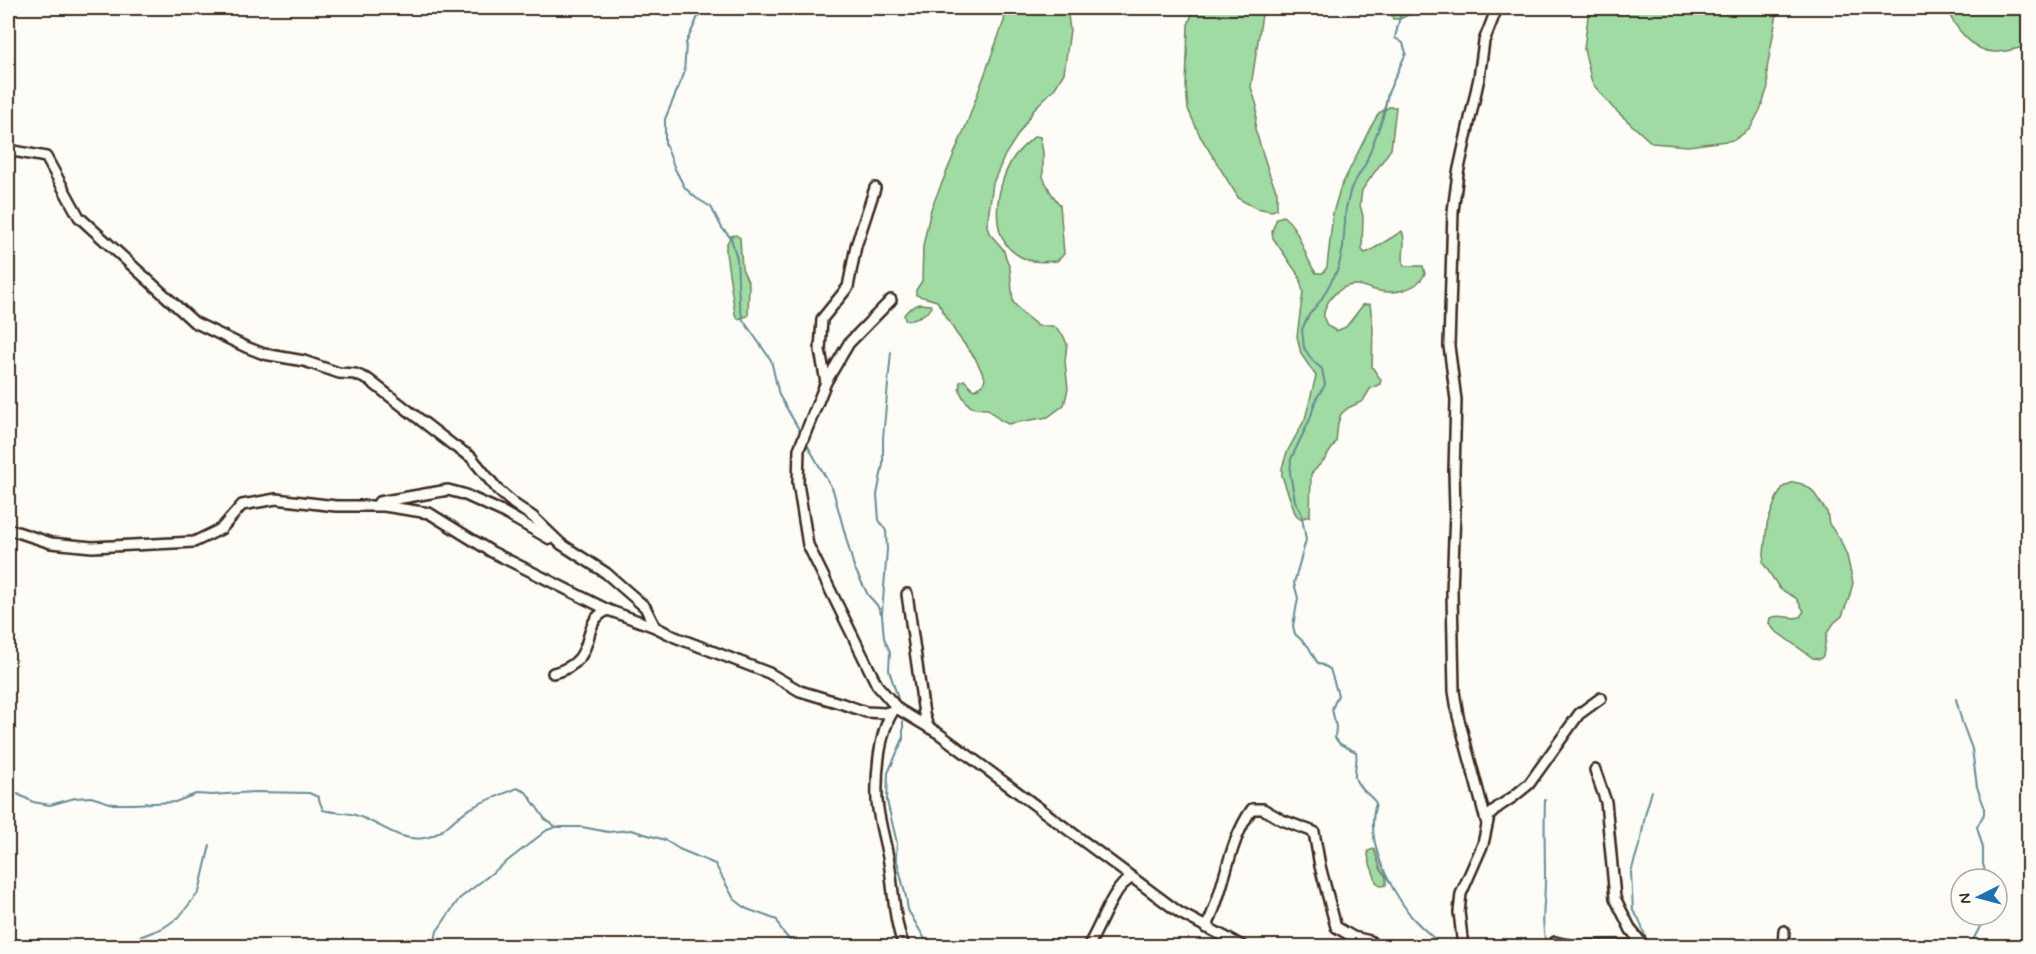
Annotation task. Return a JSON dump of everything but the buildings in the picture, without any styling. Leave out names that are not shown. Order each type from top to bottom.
[{"type":"street","points":[[1487,824],[1458,716],[1454,691],[1452,592],[1456,400],[1449,346],[1453,211],[1458,173],[1479,78],[1484,40],[1497,8]]},
{"type":"street","points":[[8,150],[46,157],[79,217],[194,322],[264,354],[304,361],[339,373],[356,374],[369,380],[471,457],[498,490],[533,517],[561,544]]},
{"type":"street","points":[[826,382],[820,350],[822,319],[848,287],[856,246],[875,188]]},
{"type":"street","points":[[891,300],[849,343],[826,382],[799,449],[798,483],[808,545],[877,685],[896,710],[928,727],[1180,913],[1242,946]]},
{"type":"street","points":[[355,506],[448,490],[463,494],[501,511],[561,544],[606,573],[645,607],[655,627]]},
{"type":"street","points":[[8,528],[51,543],[92,547],[194,542],[221,529],[242,505],[276,499],[307,503],[384,506],[429,513],[492,552],[608,610],[769,673],[800,692],[866,712],[885,713],[896,710]]},
{"type":"street","points":[[906,594],[924,714],[928,727]]},
{"type":"street","points":[[553,673],[573,666],[580,658],[587,645],[594,618],[608,610]]},
{"type":"street","points":[[1463,946],[1459,912],[1461,894],[1477,861],[1489,816],[1529,784],[1580,714],[1600,698]]},
{"type":"street","points":[[896,710],[886,721],[882,738],[877,801],[890,867],[893,902],[904,946]]},
{"type":"street","points":[[1595,770],[1606,802],[1615,898],[1631,930],[1644,946]]},
{"type":"street","points":[[1206,928],[1215,911],[1221,884],[1242,823],[1252,809],[1263,809],[1282,820],[1314,832],[1320,867],[1336,927],[1353,937],[1370,941],[1375,946]]},
{"type":"street","points":[[1088,946],[1113,898],[1125,880],[1131,878]]},
{"type":"street","points":[[1783,946],[1784,931]]},
{"type":"street","points":[[1555,942],[1569,946],[1630,946]]},
{"type":"green space","points":[[1006,8],[1067,8],[1070,30],[1064,73],[1055,88],[1035,108],[1005,155],[993,183],[987,226],[989,233],[1003,249],[1010,269],[1013,302],[1038,326],[1053,326],[1063,335],[1067,344],[1065,361],[1068,389],[1064,405],[1048,417],[1008,424],[988,409],[973,408],[968,404],[960,391],[960,382],[964,380],[974,390],[983,385],[985,378],[975,358],[956,333],[937,301],[916,295],[916,290],[922,281],[923,246],[931,209],[967,123],[1004,21]]},
{"type":"green space","points":[[1194,8],[1263,8],[1251,87],[1257,106],[1255,129],[1277,192],[1277,209],[1272,211],[1256,208],[1239,199],[1200,136],[1188,109],[1186,87],[1188,25]]},
{"type":"green space","points":[[1400,8],[1412,8],[1412,13],[1400,19],[1393,19],[1392,16]]},
{"type":"green space","points":[[1589,8],[1778,8],[1767,69],[1768,87],[1750,129],[1734,140],[1688,146],[1652,143],[1612,107],[1592,83],[1584,49]]},
{"type":"green space","points":[[1946,8],[2028,8],[2028,46],[1996,52],[1980,48],[1959,30]]},
{"type":"green space","points":[[1389,107],[1396,107],[1391,149],[1362,190],[1360,205],[1363,216],[1362,250],[1365,253],[1370,251],[1402,231],[1404,266],[1423,266],[1425,274],[1410,288],[1396,292],[1358,285],[1348,286],[1332,296],[1328,302],[1324,314],[1325,320],[1328,326],[1336,331],[1346,327],[1363,305],[1370,304],[1373,328],[1372,367],[1381,380],[1380,384],[1370,389],[1363,401],[1341,414],[1336,442],[1311,474],[1310,516],[1300,519],[1295,513],[1282,476],[1282,468],[1287,452],[1305,419],[1316,376],[1301,354],[1297,336],[1303,292],[1299,276],[1273,238],[1272,231],[1277,218],[1283,216],[1294,228],[1316,273],[1323,273],[1327,267],[1333,213],[1340,189],[1370,128],[1379,113]]},
{"type":"green space","points":[[1035,136],[1040,137],[1043,152],[1043,177],[1060,205],[1064,254],[1057,261],[1034,261],[1021,257],[1010,249],[999,226],[997,212],[1006,171],[1017,153]]},
{"type":"green space","points":[[736,235],[740,238],[742,268],[749,284],[748,316],[738,319],[735,314],[726,253],[726,245],[731,236]]},
{"type":"green space","points":[[920,304],[932,307],[920,316],[905,320],[904,315],[907,311]]},
{"type":"green space","points":[[1793,482],[1812,490],[1827,512],[1829,524],[1840,539],[1847,556],[1853,583],[1842,616],[1827,633],[1823,656],[1820,659],[1813,658],[1774,630],[1769,623],[1770,618],[1800,617],[1804,611],[1796,598],[1780,589],[1763,563],[1767,524],[1776,499],[1783,487]]},
{"type":"green space","points":[[1374,849],[1381,870],[1386,877],[1386,885],[1382,886],[1376,882],[1368,855],[1368,851]]},
{"type":"waterway","points":[[702,8],[686,43],[684,74],[665,119],[665,143],[685,188],[711,207],[722,228],[731,238],[737,259],[739,302],[743,320],[771,360],[779,395],[801,433]]},
{"type":"waterway","points":[[1399,8],[1401,12],[1395,38],[1403,43],[1406,53],[1388,93],[1383,117],[1365,165],[1351,188],[1338,269],[1302,329],[1304,348],[1322,369],[1325,385],[1316,399],[1310,419],[1291,459],[1290,473],[1295,501],[1301,512],[1306,540],[1294,583],[1298,598],[1293,626],[1295,634],[1308,646],[1317,662],[1330,669],[1338,695],[1332,709],[1336,727],[1335,738],[1340,744],[1356,752],[1356,781],[1376,803],[1373,832],[1376,848],[1387,877],[1411,916],[1441,946]]},
{"type":"waterway","points":[[882,613],[887,549],[886,531],[879,520],[877,495],[883,464],[883,438],[891,352]]},
{"type":"waterway","points":[[805,441],[833,490],[854,567],[868,595],[882,615],[884,638],[890,652],[889,670],[900,705]]},
{"type":"waterway","points":[[1956,699],[1972,749],[1977,787],[1984,806],[1984,814],[1977,827],[1983,848],[1984,867]]},
{"type":"waterway","points":[[903,716],[903,739],[888,773],[887,801],[897,843],[896,857],[908,910],[926,941],[933,946]]},
{"type":"waterway","points":[[8,789],[33,802],[50,805],[75,798],[91,797],[113,804],[133,804],[175,802],[196,794],[309,793],[318,797],[323,810],[355,815],[406,837],[424,838],[443,830],[472,807],[517,788],[526,792],[545,819],[556,827],[582,827],[608,832],[631,830],[665,840],[679,849],[715,864],[734,899],[747,909],[777,920],[781,930],[795,946]]},
{"type":"waterway","points":[[1651,946],[1633,911],[1631,872],[1652,791]]},
{"type":"waterway","points":[[1545,800],[1543,922],[1547,946]]},
{"type":"waterway","points":[[434,946],[437,931],[459,899],[547,830],[556,827]]},
{"type":"waterway","points":[[116,946],[163,928],[179,917],[199,892],[210,845]]},
{"type":"waterway","points":[[1970,946],[1980,927]]}]
